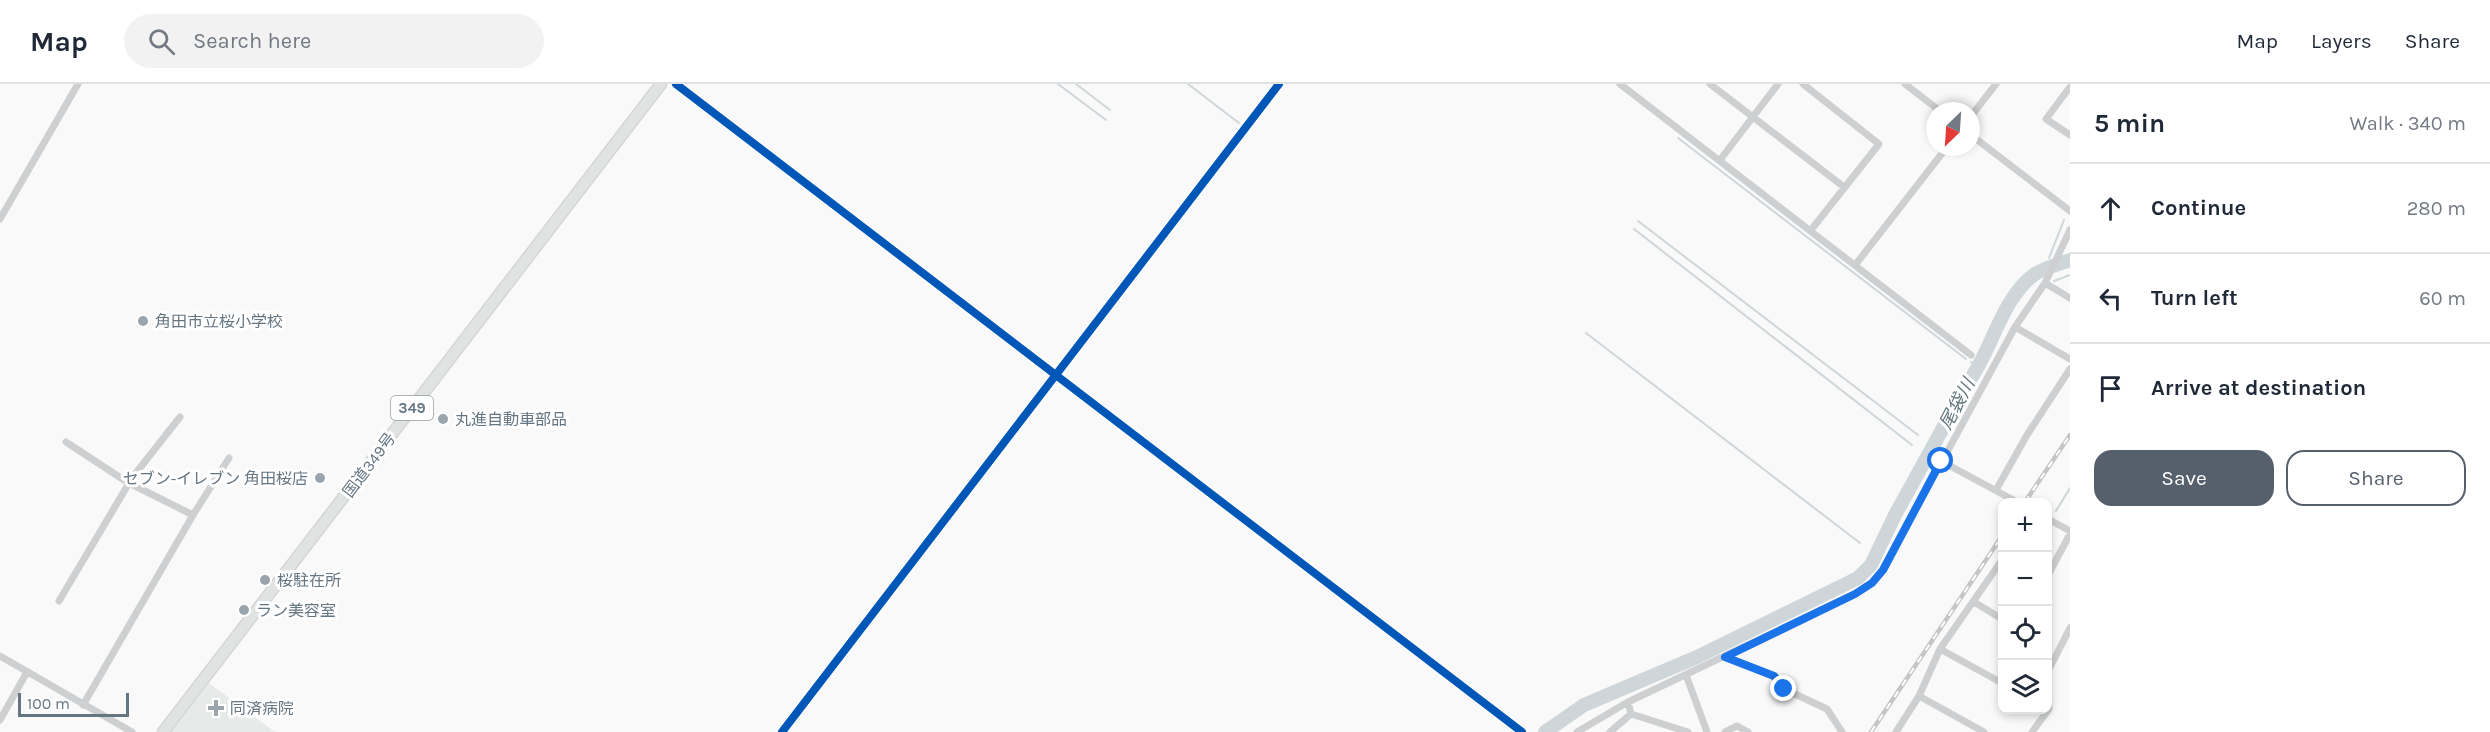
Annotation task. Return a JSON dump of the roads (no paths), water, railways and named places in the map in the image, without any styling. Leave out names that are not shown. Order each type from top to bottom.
[{"type":"highway","name":"国道349号","points":[[163,732],[661,84]]},
{"type":"street","points":[[0,219],[78,84]]},
{"type":"street","points":[[676,84],[1522,732]]},
{"type":"street","points":[[782,732],[1279,84]]},
{"type":"street","points":[[1710,84],[1844,187]]},
{"type":"street","points":[[1720,160],[1779,84]]},
{"type":"street","points":[[1803,84],[1879,144],[1811,230]]},
{"type":"street","points":[[1905,84],[1928,102]]},
{"type":"street","points":[[1980,104],[1995,84]]},
{"type":"street","points":[[1622,85],[1971,355]]},
{"type":"street","points":[[2070,87],[2046,118],[2070,135]]},
{"type":"street","points":[[1980,142],[2070,210]]},
{"type":"street","points":[[1856,264],[1940,156]]},
{"type":"street","points":[[1577,732],[1629,702],[1855,594],[1872,583],[1883,570],[2015,327],[2045,283],[2070,230]]},
{"type":"street","points":[[2045,283],[2070,298]]},
{"type":"street","points":[[2015,327],[2070,359]]},
{"type":"street","points":[[1996,490],[2027,435],[2070,369]]},
{"type":"street","points":[[59,601],[129,483],[180,417]]},
{"type":"street","points":[[66,442],[129,483],[193,516]]},
{"type":"street","points":[[83,705],[229,458]]},
{"type":"street","points":[[1941,461],[2010,498]]},
{"type":"street","points":[[2052,521],[2070,532],[2052,567]]},
{"type":"street","points":[[1896,732],[1919,696],[1940,649],[1998,566]]},
{"type":"street","points":[[1974,602],[1998,617]]},
{"type":"street","points":[[2052,662],[2069,631]]},
{"type":"street","points":[[1940,649],[1998,681]]},
{"type":"street","points":[[0,656],[132,732]]},
{"type":"street","points":[[1725,657],[1774,676],[1784,689],[1827,709],[1842,732]]},
{"type":"street","points":[[0,720],[27,672]]},
{"type":"street","points":[[1686,675],[1707,732]]},
{"type":"street","points":[[1919,696],[1984,732]]},
{"type":"street","points":[[1629,702],[1631,714]]},
{"type":"street","points":[[1631,714],[1670,729],[1688,732]]},
{"type":"street","points":[[1610,732],[1631,714]]},
{"type":"street","points":[[2032,732],[2044,714]]},
{"type":"street","points":[[1725,732],[1737,726],[1748,732]]},
{"type":"waterway","points":[[1058,84],[1106,120]]},
{"type":"waterway","points":[[1076,84],[1110,110]]},
{"type":"waterway","points":[[1188,84],[1239,123]]},
{"type":"waterway","points":[[1678,138],[1966,359]]},
{"type":"waterway","points":[[2049,258],[2064,220]]},
{"type":"waterway","points":[[1638,221],[1918,435]]},
{"type":"waterway","points":[[1634,229],[1912,445]]},
{"type":"waterway","name":"尾袋川","points":[[1545,732],[1584,705],[1697,657],[1858,578],[1871,565],[1895,515],[1977,368],[2014,296],[2035,274],[2070,260]]},
{"type":"waterway","name":"尾袋川","points":[[2043,271],[2046,265]]},
{"type":"waterway","points":[[2054,281],[2070,275]]},
{"type":"waterway","points":[[1586,333],[1860,543]]},
{"type":"waterway","points":[[1971,362],[1979,367]]},
{"type":"waterway","points":[[2056,511],[2070,488]]},
{"type":"railway","points":[[2028,498],[2070,435]]},
{"type":"railway","points":[[1871,732],[1998,542]]},
{"type":"place","name":"角田市立桜小学校","points":[[143,321]]},
{"type":"place","name":"丸進自動車部品","points":[[443,419]]},
{"type":"place","name":"セブン-イレブン 角田桜店","points":[[320,478]]},
{"type":"place","name":"桜駐在所","points":[[265,580]]},
{"type":"place","name":"ラン美容室","points":[[244,610]]},
{"type":"place","name":"同済病院","points":[[216,708]]}]
